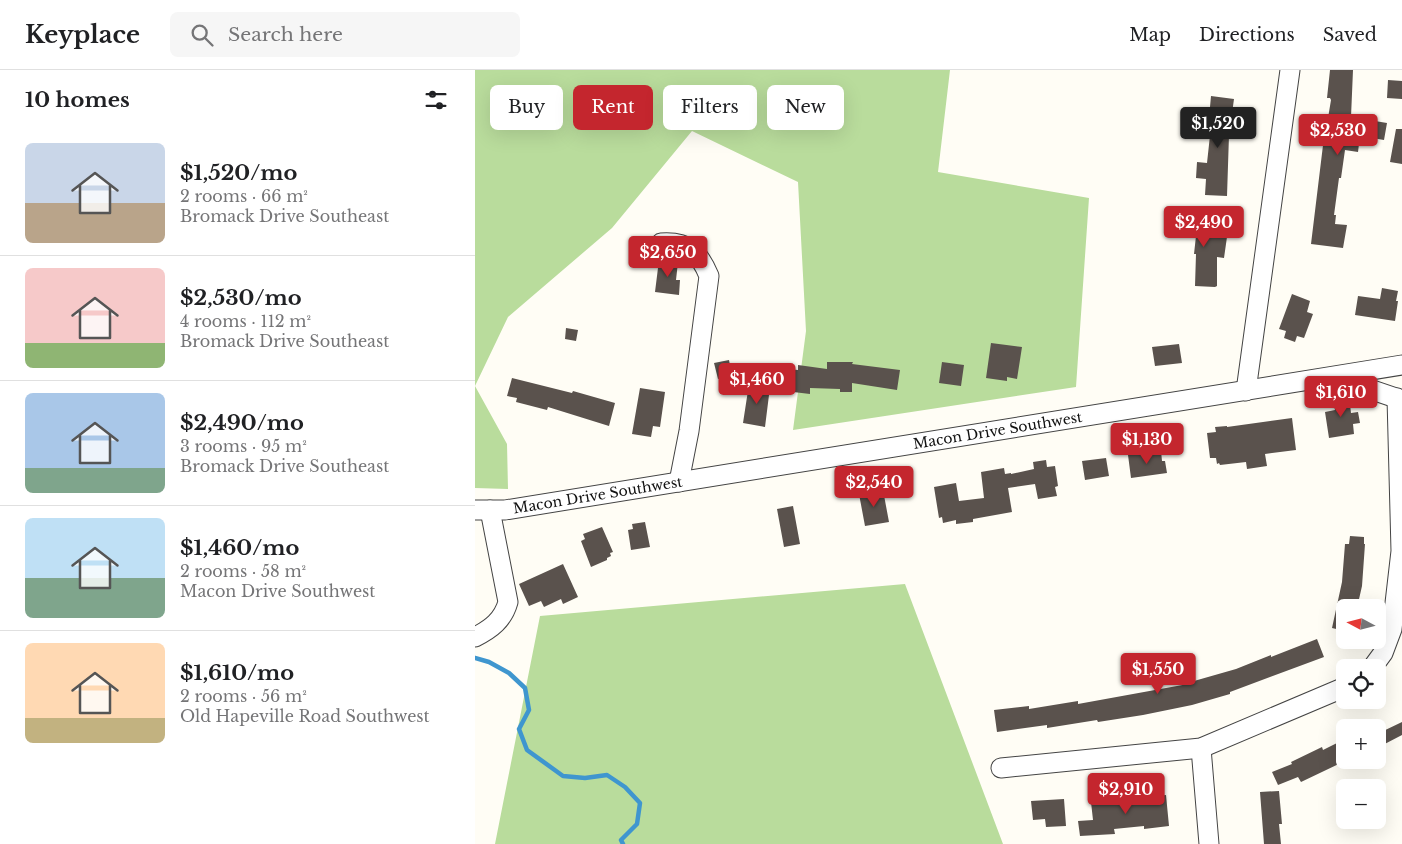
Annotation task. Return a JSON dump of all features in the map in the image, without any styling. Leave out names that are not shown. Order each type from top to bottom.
[{"type":"street","points":[[1246,391],[1290,70]]},
{"type":"street","points":[[661,243],[675,242],[689,248],[702,259],[709,276],[689,431],[679,482]]},
{"type":"street","name":"Macon Drive Southwest","points":[[483,510],[505,510],[1402,365]]},
{"type":"street","points":[[1334,377],[1399,399],[1401,551],[1392,629],[1383,653],[1379,659]]},
{"type":"street","points":[[478,635],[496,624],[505,613],[508,602],[483,510]]},
{"type":"street","points":[[1001,768],[1201,748],[1336,691]]},
{"type":"street","points":[[1201,748],[1209,844]]},
{"type":"green space","points":[[475,70],[950,70],[938,172],[1089,198],[1076,387],[793,430],[806,331],[798,182],[692,131],[612,228],[508,317],[475,386]]},
{"type":"green space","points":[[475,386],[507,444],[508,489],[475,488]]},
{"type":"green space","points":[[905,584],[1003,844],[495,844],[540,616]]},
{"type":"building","points":[[1330,70],[1353,70],[1351,117],[1387,123],[1384,140],[1360,136],[1358,152],[1345,150],[1334,215],[1336,215],[1335,224],[1347,225],[1343,248],[1311,244],[1324,137],[1321,136],[1323,124],[1327,124],[1331,100],[1327,98]]},
{"type":"building","points":[[1388,80],[1402,81],[1402,99],[1387,98]]},
{"type":"building","points":[[1211,96],[1234,99],[1229,135],[1227,196],[1205,195],[1206,179],[1196,178],[1197,162],[1207,163],[1213,108],[1210,107]]},
{"type":"building","points":[[1396,129],[1402,129],[1402,164],[1390,162]]},
{"type":"building","points":[[1181,212],[1211,217],[1209,235],[1227,237],[1224,258],[1217,257],[1217,286],[1215,287],[1195,286],[1196,254],[1194,254],[1196,236],[1178,234]]},
{"type":"building","points":[[659,260],[678,262],[676,280],[680,280],[679,295],[655,292]]},
{"type":"building","points":[[1382,288],[1398,291],[1395,321],[1355,315],[1358,296],[1380,299]]},
{"type":"building","points":[[1292,294],[1310,301],[1307,312],[1313,314],[1304,338],[1297,336],[1295,342],[1284,338],[1286,331],[1279,329]]},
{"type":"building","points":[[566,328],[578,330],[576,341],[565,339]]},
{"type":"building","points":[[991,343],[1022,347],[1017,379],[1007,377],[1007,381],[986,378]]},
{"type":"building","points":[[1179,344],[1182,363],[1155,366],[1152,347]]},
{"type":"building","points":[[729,360],[732,375],[718,379],[714,363]]},
{"type":"building","points":[[827,362],[853,362],[852,364],[900,370],[897,390],[852,383],[852,392],[840,392],[840,389],[810,388],[810,394],[785,391],[788,369],[798,370],[798,365],[827,369]]},
{"type":"building","points":[[942,362],[964,365],[961,386],[939,383]]},
{"type":"building","points":[[512,378],[572,393],[573,391],[615,403],[609,426],[548,407],[547,410],[516,402],[517,398],[507,396]]},
{"type":"building","points":[[749,384],[770,387],[765,427],[743,423]]},
{"type":"building","points":[[640,388],[665,392],[660,427],[653,426],[651,437],[632,434]]},
{"type":"building","points":[[1349,396],[1351,413],[1358,412],[1360,423],[1353,424],[1354,434],[1329,438],[1325,412],[1335,410],[1333,398]]},
{"type":"building","points":[[1292,418],[1296,450],[1265,454],[1267,466],[1247,469],[1246,462],[1220,465],[1219,463],[1217,464],[1216,458],[1210,458],[1207,433],[1216,432],[1215,427]]},
{"type":"building","points":[[1161,451],[1162,461],[1165,461],[1167,473],[1131,478],[1128,455]]},
{"type":"building","points":[[1106,458],[1109,476],[1085,480],[1082,461]]},
{"type":"building","points":[[1046,460],[1047,467],[1055,466],[1058,486],[1055,487],[1057,496],[1038,499],[1035,484],[1008,488],[1012,512],[973,519],[973,522],[956,524],[956,520],[943,523],[942,517],[939,518],[934,487],[956,483],[959,501],[984,498],[981,472],[1004,468],[1005,474],[1011,474],[1034,469],[1033,462]]},
{"type":"building","points":[[883,490],[889,522],[865,526],[859,494]]},
{"type":"building","points":[[793,506],[800,544],[784,547],[777,509]]},
{"type":"building","points":[[645,522],[650,547],[631,550],[628,530],[633,529],[632,524]]},
{"type":"building","points":[[602,527],[613,552],[610,553],[611,556],[607,560],[591,567],[581,541],[585,539],[583,534]]},
{"type":"building","points":[[1350,536],[1364,537],[1362,586],[1359,599],[1338,599],[1342,582],[1345,544],[1349,544]]},
{"type":"building","points":[[563,564],[578,597],[563,604],[561,599],[544,607],[541,601],[529,606],[519,584]]},
{"type":"building","points":[[1336,610],[1336,629],[1332,628]]},
{"type":"building","points":[[1317,639],[1324,657],[1230,692],[1230,694],[1192,705],[1143,715],[1047,728],[1047,725],[997,732],[994,710],[1029,706],[1029,709],[1078,701],[1078,704],[1188,684],[1236,669],[1271,655],[1271,657]]},
{"type":"building","points":[[1402,722],[1402,735],[1386,743],[1386,730]]},
{"type":"building","points":[[1336,744],[1336,765],[1301,782],[1298,777],[1278,785],[1272,772],[1292,764],[1291,762],[1322,747],[1323,750]]},
{"type":"building","points":[[1279,791],[1282,824],[1279,824],[1281,844],[1264,844],[1260,792]]},
{"type":"building","points":[[1166,795],[1169,826],[1144,829],[1144,826],[1114,829],[1115,834],[1080,836],[1078,821],[1093,820],[1091,802]]},
{"type":"building","points":[[1064,799],[1066,826],[1046,827],[1045,819],[1033,820],[1031,801]]},
{"type":"waterway","points":[[475,658],[489,662],[509,673],[525,688],[529,710],[519,729],[527,750],[563,776],[585,778],[607,775],[625,787],[640,803],[637,824],[621,840],[623,844]]}]
